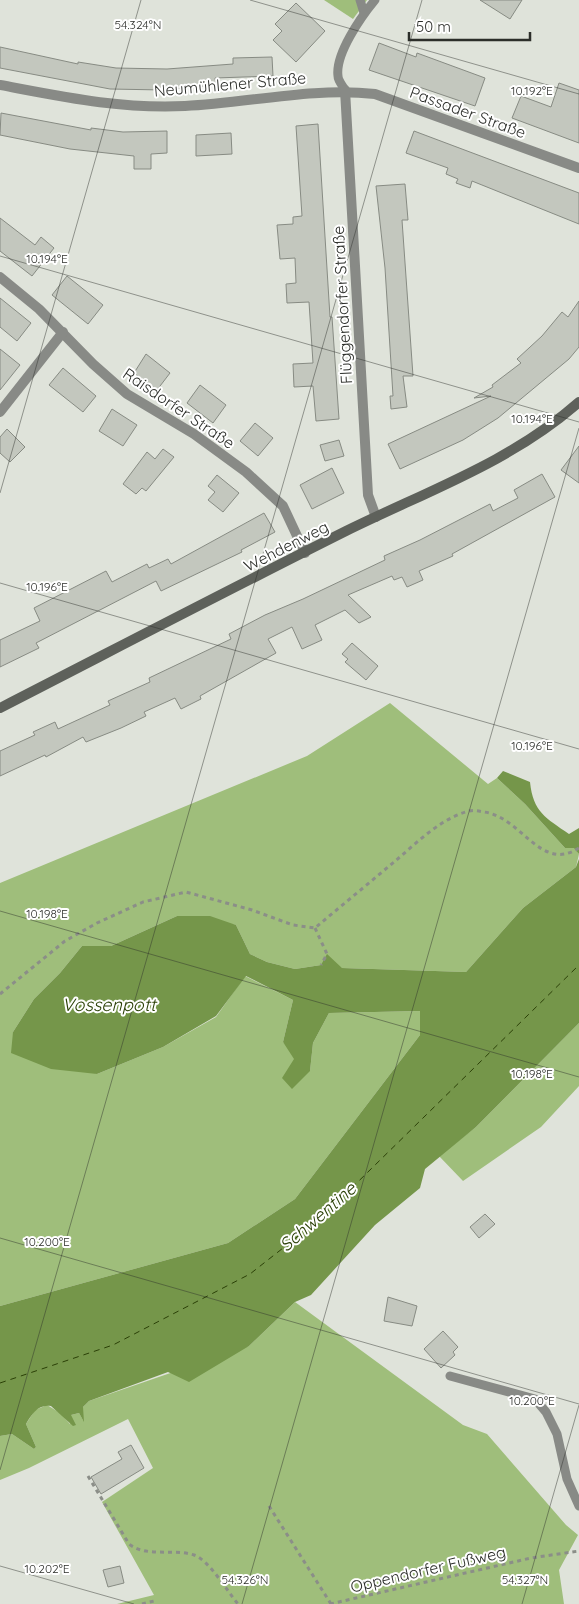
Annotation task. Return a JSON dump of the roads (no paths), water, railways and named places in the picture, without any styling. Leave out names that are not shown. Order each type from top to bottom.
[{"type":"main road","name":"Wehdenweg","points":[[0,708],[305,552],[495,461],[529,441],[579,402]]},
{"type":"street","name":"Neumühlener Straße","points":[[0,85],[95,103],[125,106],[186,106],[345,90]]},
{"type":"street","name":"Passader Straße","points":[[345,90],[375,94],[579,168]]},
{"type":"street","name":"Flüggendorfer Straße","points":[[345,90],[368,495],[376,517]]},
{"type":"street","name":"Raisdorfer Straße","points":[[0,277],[39,309],[93,364],[127,394],[194,434],[246,472],[283,506],[305,552]]},
{"type":"street","points":[[0,412],[63,332]]},
{"type":"lane","points":[[360,0],[364,13]]},
{"type":"lane","points":[[345,90],[338,77],[342,52],[364,13],[375,0]]},
{"type":"lane","points":[[450,1376],[535,1399],[546,1412],[557,1434],[567,1479],[579,1506]]},
{"type":"water","points":[[503,771],[530,782],[534,801],[547,818],[569,834],[579,828],[579,854],[574,848],[565,848],[525,804],[497,778]]},
{"type":"water","points":[[579,859],[579,1023],[476,1127],[425,1169],[420,1188],[375,1225],[311,1295],[295,1302],[249,1346],[189,1382],[168,1372],[89,1401],[83,1407],[84,1422],[79,1413],[71,1415],[76,1425],[73,1426],[51,1406],[39,1408],[33,1413],[26,1424],[36,1447],[34,1449],[12,1434],[0,1436],[0,1306],[228,1243],[295,1199],[420,1035],[420,1011],[329,1013],[313,1043],[310,1071],[292,1089],[282,1078],[294,1059],[283,1042],[293,1000],[246,976],[216,1016],[163,1047],[97,1074],[51,1069],[11,1053],[13,1032],[34,999],[60,973],[82,946],[111,946],[177,916],[210,916],[236,925],[250,954],[267,962],[295,969],[321,965],[327,954],[342,968],[466,972],[523,908],[576,867]]},
{"type":"water label","name":"Vossenpott","points":[[109,1005]]},
{"type":"water label","name":"Schwentine","points":[[318,1217]]}]
